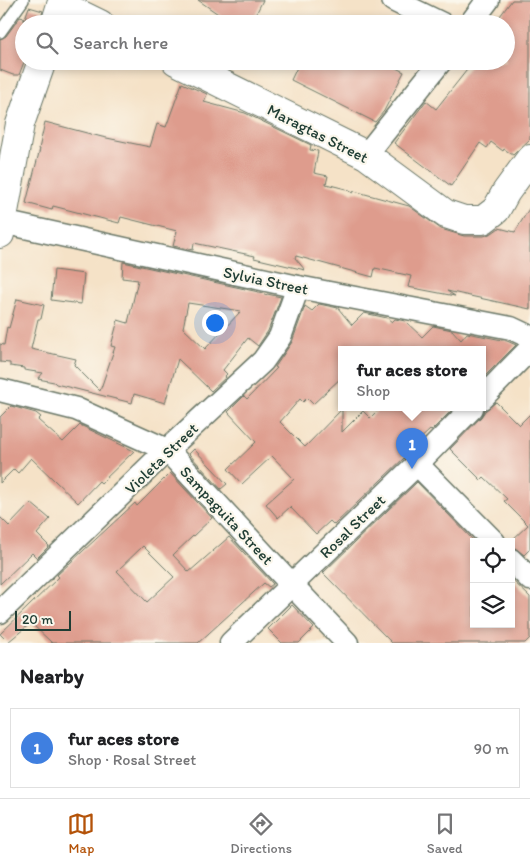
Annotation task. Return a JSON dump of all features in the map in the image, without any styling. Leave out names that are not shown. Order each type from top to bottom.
[{"type":"street","points":[[393,0],[424,15]]},
{"type":"street","points":[[477,15],[488,0]]},
{"type":"street","points":[[56,10],[72,15]]},
{"type":"street","points":[[1,228],[20,124],[39,70]]},
{"type":"street","name":"Maragtas Street","points":[[194,70],[366,155],[446,214],[464,220],[483,220],[496,210],[506,192],[530,159]]},
{"type":"street","points":[[366,155],[434,70]]},
{"type":"street","name":"Sylvia Street","points":[[1,228],[298,288],[511,328],[530,337]]},
{"type":"street","name":"Violeta Street","points":[[0,612],[167,450],[263,362],[280,337],[298,288]]},
{"type":"street","points":[[486,394],[530,349]]},
{"type":"street","name":"Sampaguita Street","points":[[0,390],[76,409],[167,450],[347,643]]},
{"type":"street","name":"Rosal Street","points":[[231,643],[417,464],[469,411]]},
{"type":"street","points":[[417,464],[490,538]]},
{"type":"street","points":[[515,564],[530,579]]},
{"type":"lane","points":[[0,32],[23,0]]},
{"type":"building","points":[[198,0],[263,0],[256,15],[220,15]]},
{"type":"building","points":[[512,0],[530,0],[530,139],[513,155],[504,149],[503,151],[491,142],[487,148],[480,143],[451,186],[394,143],[426,101],[436,109],[467,70],[515,70],[515,15],[501,15]]},
{"type":"building","points":[[29,7],[43,11],[42,15],[26,15]]},
{"type":"building","points":[[15,24],[15,70],[21,70],[19,75],[13,75],[0,70],[0,39],[6,36]]},
{"type":"building","points":[[296,70],[400,70],[404,72],[384,111],[375,122],[291,80]]},
{"type":"building","points":[[182,83],[207,94],[204,102],[245,113],[311,145],[310,150],[318,151],[314,173],[328,176],[326,184],[346,189],[353,193],[354,191],[409,206],[441,229],[464,236],[484,236],[499,228],[515,232],[530,207],[530,309],[447,291],[455,296],[408,287],[411,276],[375,268],[373,277],[296,256],[295,258],[305,270],[254,258],[255,256],[194,243],[193,250],[173,246],[177,231],[121,217],[119,223],[53,206],[52,210],[26,203],[45,122],[150,147],[157,124],[166,127]]},
{"type":"building","points":[[123,262],[281,297],[268,331],[258,346],[248,338],[223,370],[227,374],[226,377],[211,391],[178,359],[165,403],[134,394],[132,403],[38,379],[43,373],[24,370],[24,368],[10,366],[10,363],[0,362],[0,344],[4,345],[7,327],[9,328],[17,299],[44,305],[41,319],[38,319],[31,349],[76,359],[74,365],[100,391],[115,347],[111,346],[118,320],[128,323],[138,280],[122,278]],"holes":[[[188,303],[241,311],[205,349],[183,328]]]},
{"type":"building","points":[[54,270],[84,274],[81,304],[51,300]]},
{"type":"building","points":[[319,304],[338,308],[352,325],[364,313],[387,318],[392,322],[395,319],[405,321],[422,337],[433,326],[452,330],[461,340],[467,333],[507,341],[516,345],[486,375],[486,346],[338,346],[338,381],[313,404],[307,398],[303,402],[300,399],[280,422],[305,447],[340,411],[342,411],[342,432],[363,411],[370,418],[377,411],[451,411],[403,455],[405,457],[334,525],[330,521],[316,534],[290,507],[278,518],[266,504],[294,479],[272,456],[242,484],[228,469],[256,442],[228,412],[244,396],[247,399],[277,368],[275,367],[292,342],[305,306],[312,311]]},
{"type":"building","points":[[496,402],[519,425],[530,414],[530,549],[524,555],[515,548],[514,538],[528,525],[504,501],[507,499],[484,477],[481,480],[450,449]]},
{"type":"building","points":[[11,406],[36,413],[41,417],[38,420],[63,442],[80,425],[134,451],[101,483],[99,481],[78,503],[31,458],[18,473],[14,469],[0,483],[0,417]]},
{"type":"building","points":[[194,449],[227,484],[221,489],[189,454]]},
{"type":"building","points":[[170,473],[212,518],[173,555],[189,572],[229,537],[273,584],[269,587],[264,583],[198,643],[52,643],[31,623],[8,642],[0,634],[59,577],[57,575],[135,503],[137,506]],"holes":[[[143,546],[174,577],[147,602],[117,571]]]},
{"type":"building","points":[[417,482],[471,538],[470,628],[515,628],[515,583],[530,597],[530,638],[525,643],[392,643],[323,573]]},
{"type":"building","points":[[31,503],[50,519],[37,534],[49,546],[37,558],[32,553],[0,584],[0,517],[9,526]]},
{"type":"building","points":[[292,605],[314,628],[299,643],[282,643],[268,629]]},
{"type":"place","name":"fur aces store","points":[[412,469]]}]
